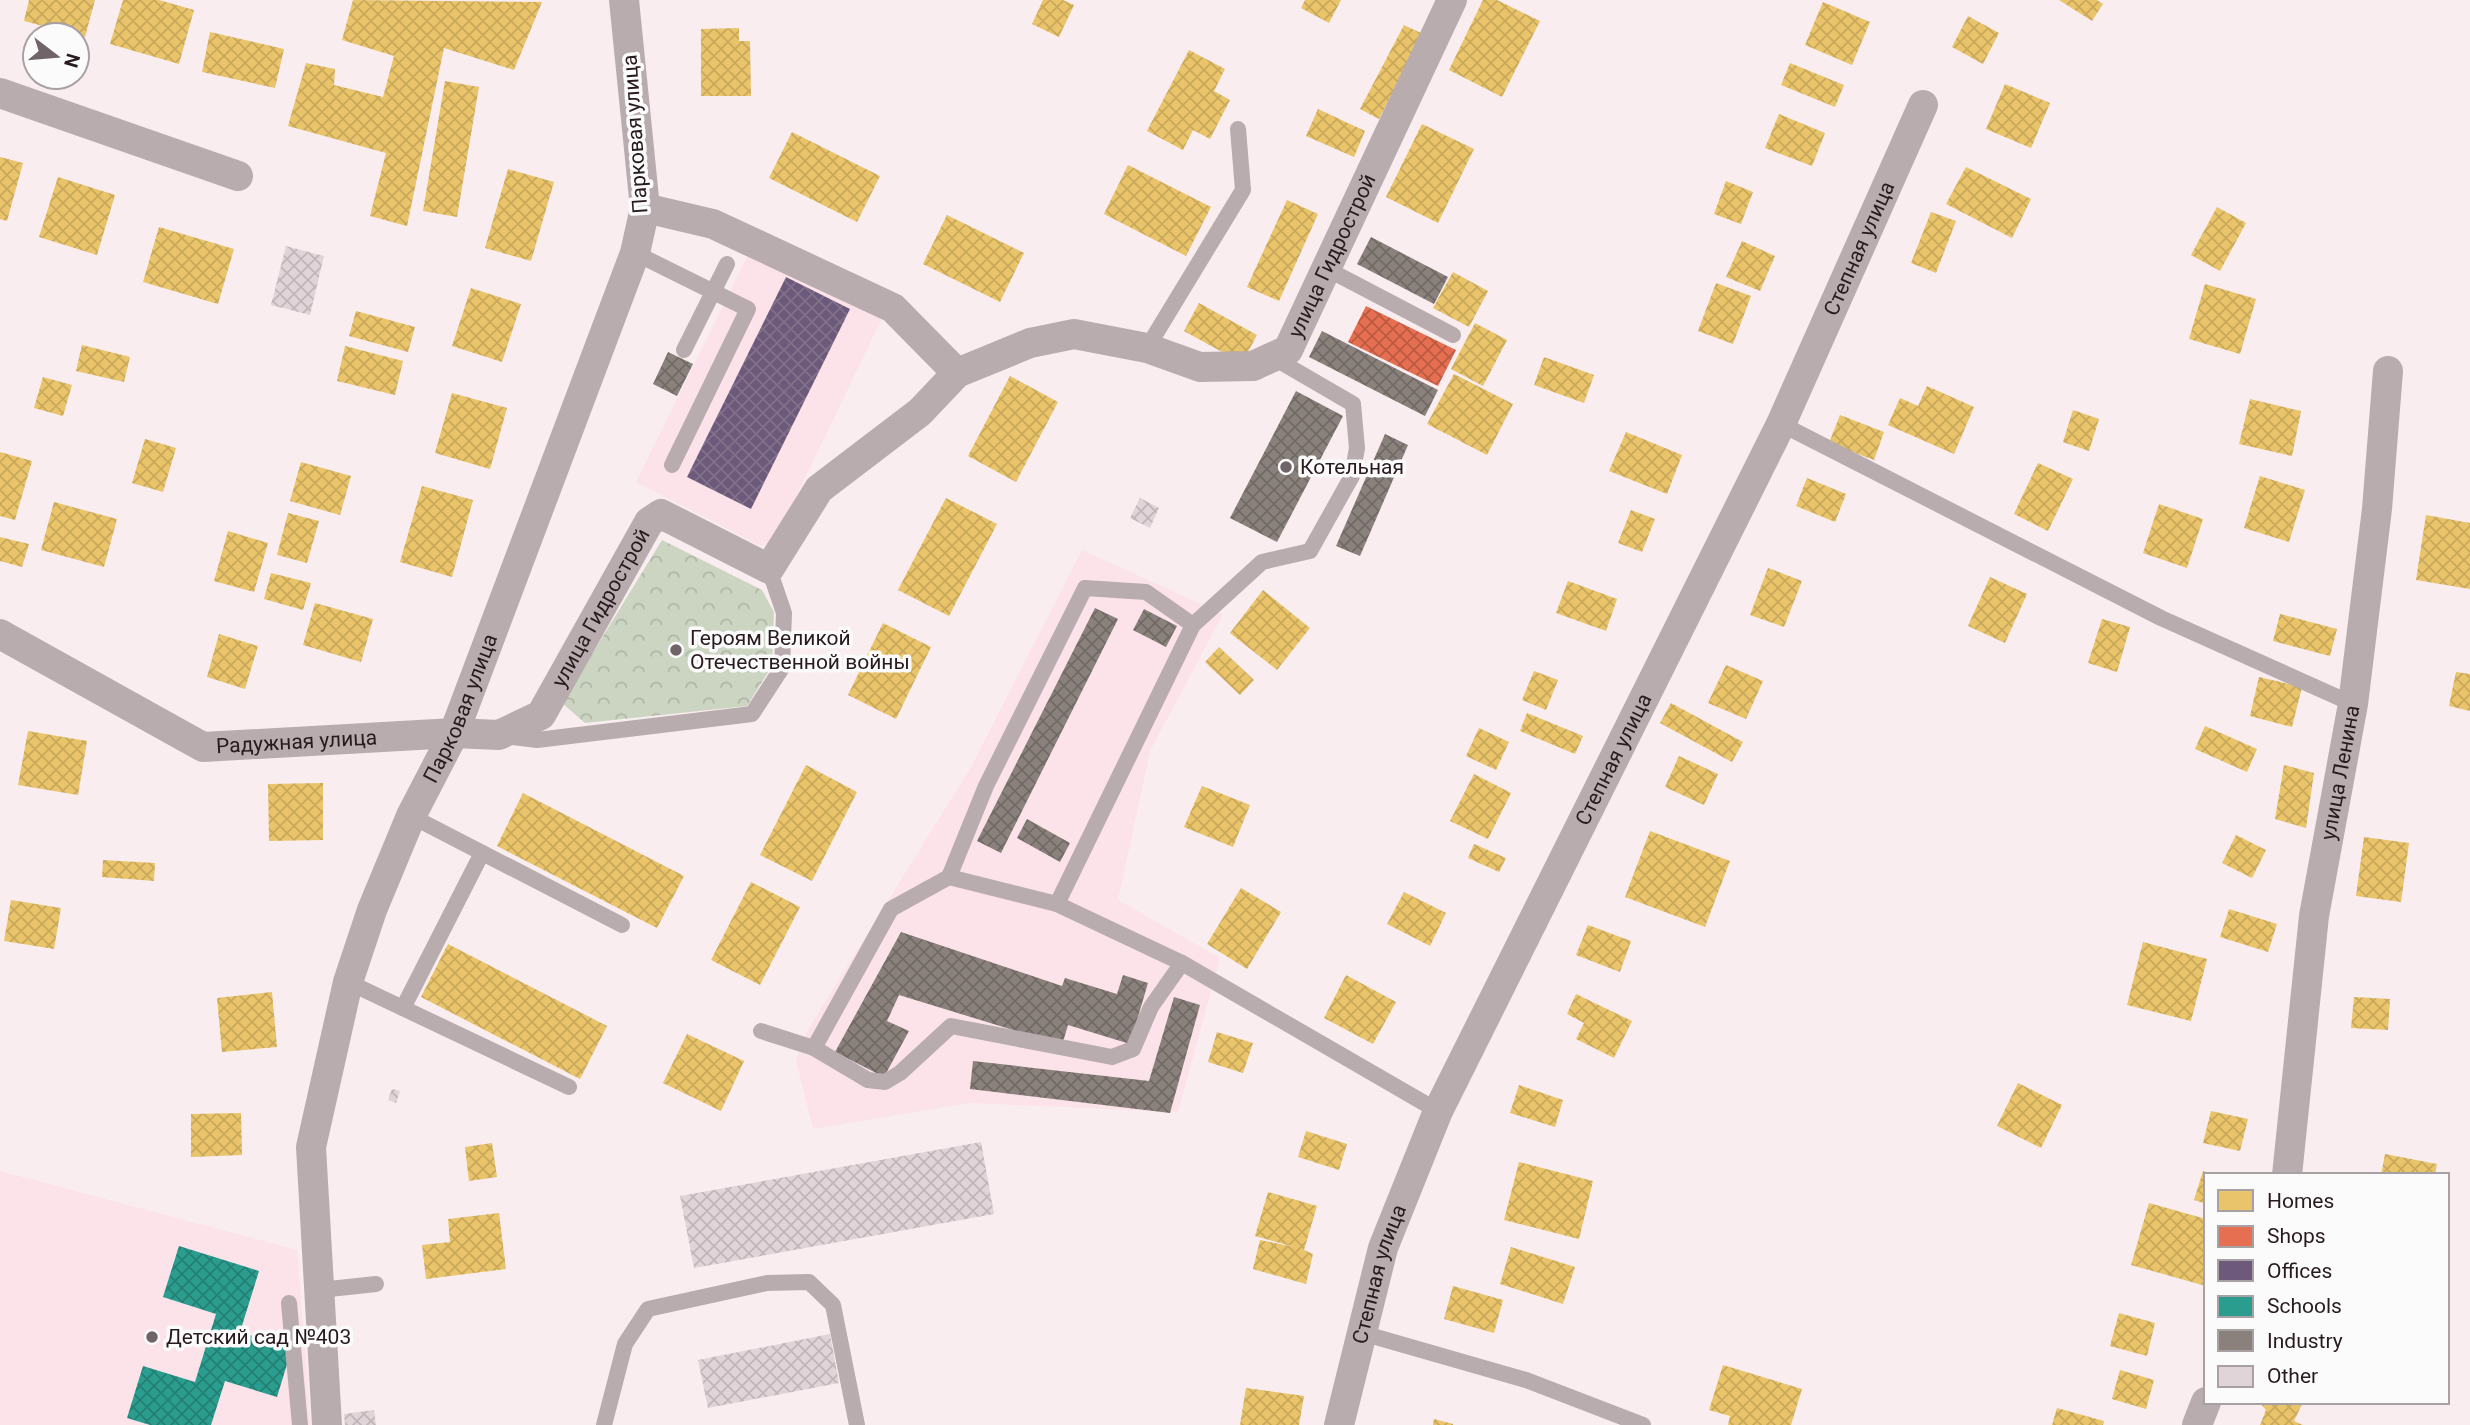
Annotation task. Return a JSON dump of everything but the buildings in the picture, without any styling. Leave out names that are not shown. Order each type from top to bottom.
[{"type":"street","name":"Парковая улица","points":[[327,1425],[311,1147],[348,982],[372,911],[411,816],[454,733],[635,253],[645,208],[624,0]]},
{"type":"street","name":"улица Гидрострой","points":[[454,733],[499,735],[541,715],[649,522],[661,514],[769,569],[819,489],[920,412],[957,373],[1030,343],[1074,334],[1147,348],[1200,367],[1253,366],[1288,350],[1452,0]]},
{"type":"street","points":[[0,93],[238,176]]},
{"type":"street","name":"Степная улица","points":[[1339,1425],[1383,1248],[1438,1111],[1781,424],[1923,106]]},
{"type":"street","points":[[645,208],[713,225],[893,308],[957,373]]},
{"type":"street","name":"улица Ленина","points":[[2287,1173],[2315,916],[2353,704],[2376,509],[2388,371]]},
{"type":"street","name":"Радужная улица","points":[[0,634],[203,747],[454,733]]},
{"type":"street","points":[[2197,1425],[2205,1404]]},
{"type":"lane","points":[[1147,348],[1243,190],[1238,129]]},
{"type":"lane","points":[[635,253],[748,309],[672,465]]},
{"type":"lane","points":[[684,350],[727,264]]},
{"type":"lane","points":[[1327,269],[1453,335]]},
{"type":"lane","points":[[1057,904],[1193,625],[1262,562],[1310,551],[1352,476],[1357,448],[1353,404],[1272,357]]},
{"type":"lane","points":[[1781,424],[2161,618],[2353,704]]},
{"type":"lane","points":[[499,735],[537,740],[752,714],[782,668],[784,613],[769,569]]},
{"type":"lane","points":[[814,1048],[891,909],[949,877],[986,786],[1086,588],[1146,592],[1193,625]]},
{"type":"lane","points":[[411,816],[622,925]]},
{"type":"lane","points":[[403,1008],[482,853]]},
{"type":"lane","points":[[949,877],[1057,904],[1182,963],[1438,1111]]},
{"type":"lane","points":[[761,1031],[814,1048],[868,1080],[885,1082],[900,1073],[951,1026],[1112,1057],[1133,1049],[1152,1007],[1182,963]]},
{"type":"lane","points":[[348,982],[569,1087]]},
{"type":"lane","points":[[604,1425],[625,1344],[648,1309],[767,1283],[809,1282],[833,1305],[857,1425]]},
{"type":"lane","points":[[320,1290],[376,1284]]},
{"type":"lane","points":[[289,1303],[300,1425]]},
{"type":"lane","points":[[1362,1333],[1526,1380],[1643,1425]]},
{"type":"shaded area","points":[[751,249],[885,312],[776,538],[767,545],[759,545],[636,482]]},
{"type":"shaded area","points":[[1082,550],[1223,614],[1150,751],[1118,900],[1220,958],[1178,1112],[969,1103],[813,1129],[796,1060],[807,1031],[970,769]]},
{"type":"shaded area","name":"Детский сад №403","points":[[0,1171],[297,1250],[311,1425],[0,1425]]},
{"type":"green space","points":[[662,540],[762,590],[774,612],[772,666],[747,706],[585,723],[562,703]]},
{"type":"place","name":"Котельная","points":[[1286,467]]},
{"type":"place","name":"Героям Великой Отечественной войны","points":[[676,650]]},
{"type":"place","name":"Детский сад №403","points":[[152,1337]]}]
